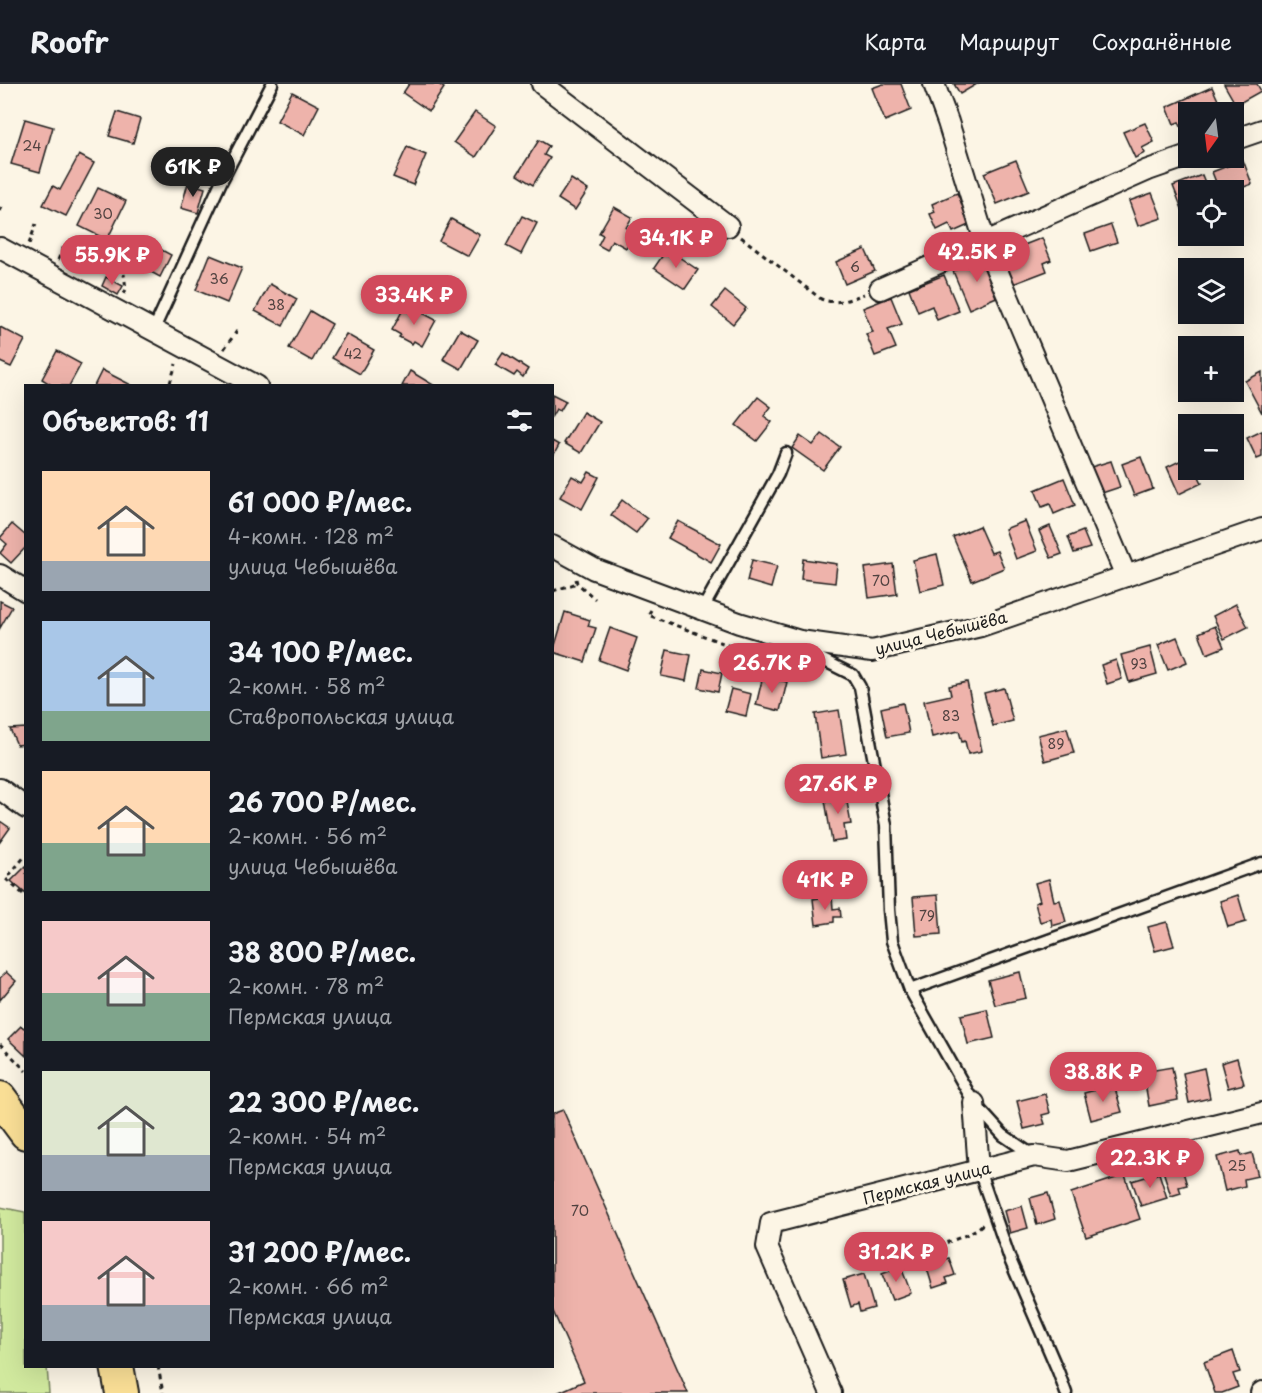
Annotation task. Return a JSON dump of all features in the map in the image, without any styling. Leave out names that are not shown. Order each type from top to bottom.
[{"type":"main road","points":[[0,1098],[24,1130]]},
{"type":"main road","points":[[117,1368],[122,1393]]},
{"type":"street","points":[[542,84],[728,226]]},
{"type":"street","points":[[934,84],[985,242],[1126,576]]},
{"type":"street","points":[[1244,136],[1262,130]]},
{"type":"street","points":[[880,289],[1148,170],[1178,160]]},
{"type":"street","points":[[0,248],[253,384]]},
{"type":"street","name":"улица Чебышёва","points":[[554,547],[594,569],[739,623],[800,641],[872,651],[981,626],[1262,529]]},
{"type":"street","points":[[0,575],[24,590]]},
{"type":"street","points":[[0,789],[24,807]]},
{"type":"street","points":[[974,1103],[979,1170]]},
{"type":"street","name":"Пермская улица","points":[[831,1393],[767,1247],[771,1223],[1034,1156],[1068,1161],[1262,1113]]},
{"type":"lane","points":[[154,329],[221,182],[272,84]]},
{"type":"lane","points":[[702,609],[778,474],[786,453]]},
{"type":"lane","points":[[800,641],[821,659],[853,675],[860,687],[886,825],[892,940],[910,990],[974,1103],[1003,1135],[1034,1156]]},
{"type":"lane","points":[[910,990],[1262,863]]},
{"type":"lane","points":[[979,1170],[1011,1262],[1058,1371],[1065,1393]]},
{"type":"path","points":[[0,211],[3,205]]},
{"type":"path","points":[[728,226],[821,299],[831,303],[841,302],[880,289]]},
{"type":"path","points":[[214,362],[237,331]]},
{"type":"path","points":[[554,591],[577,583]]},
{"type":"path","points":[[659,593],[648,615],[768,660],[739,623]]},
{"type":"path","points":[[23,894],[6,879],[24,857]]},
{"type":"path","points":[[0,1044],[24,1069]]},
{"type":"path","points":[[858,1246],[895,1252],[914,1251],[963,1236],[982,1226],[993,1210]]},
{"type":"path","points":[[159,1368],[162,1393]]},
{"type":"green space","points":[[0,1207],[24,1212],[24,1368],[47,1368],[49,1393],[0,1393]]},
{"type":"building","points":[[409,84],[438,84],[444,88],[429,111],[403,93]]},
{"type":"building","points":[[883,84],[901,84],[911,110],[885,121],[872,88]]},
{"type":"building","points":[[954,84],[977,84],[960,94]]},
{"type":"building","points":[[1224,84],[1257,84],[1261,91],[1241,102],[1234,102]]},
{"type":"building","points":[[1212,87],[1219,102],[1178,102]]},
{"type":"building","points":[[292,92],[319,106],[304,135],[277,121]]},
{"type":"building","points":[[1178,102],[1178,122],[1174,124],[1167,107]]},
{"type":"building","points":[[117,112],[140,119],[133,143],[109,136]]},
{"type":"building","points":[[475,112],[496,126],[476,157],[454,142]]},
{"type":"building","points":[[25,119],[53,127],[40,172],[11,164]]},
{"type":"building","points":[[1145,123],[1154,142],[1142,148],[1145,153],[1135,158],[1123,132]]},
{"type":"building","points":[[539,140],[549,146],[544,155],[550,158],[533,185],[517,175]]},
{"type":"building","points":[[407,147],[426,155],[413,185],[393,177]]},
{"type":"building","points":[[79,155],[94,163],[66,216],[43,205],[53,186],[60,190]]},
{"type":"building","points":[[1016,160],[1029,191],[997,204],[984,173]]},
{"type":"building","points":[[1244,163],[1252,184],[1244,187],[1244,180],[1215,180],[1212,172],[1222,168],[1244,168]]},
{"type":"building","points":[[1202,175],[1204,180],[1189,180]]},
{"type":"building","points":[[571,179],[588,190],[575,210],[558,199]]},
{"type":"building","points":[[188,183],[205,188],[198,213],[181,208]]},
{"type":"building","points":[[1178,184],[1178,199],[1173,186]]},
{"type":"building","points":[[98,188],[126,201],[107,240],[79,226]]},
{"type":"building","points":[[957,193],[971,224],[953,232],[949,224],[937,230],[930,214],[935,212],[932,204]]},
{"type":"building","points":[[1152,193],[1162,218],[1138,226],[1129,201]]},
{"type":"building","points":[[614,207],[632,217],[626,228],[634,233],[626,248],[612,240],[607,250],[598,245],[603,235],[599,233]]},
{"type":"building","points":[[522,216],[537,223],[521,254],[506,246]]},
{"type":"building","points":[[451,219],[480,235],[468,256],[439,241]]},
{"type":"building","points":[[1111,225],[1117,242],[1091,251],[1085,234]]},
{"type":"building","points":[[1042,238],[1051,260],[1044,263],[1047,271],[1013,284],[1001,254]]},
{"type":"building","points":[[145,241],[171,255],[160,277],[134,263]]},
{"type":"building","points":[[667,249],[698,270],[685,289],[654,268]]},
{"type":"building","points":[[865,249],[875,271],[845,284],[836,262]]},
{"type":"building","points":[[210,255],[242,268],[227,303],[196,290]]},
{"type":"building","points":[[986,257],[1001,295],[969,309],[953,271]]},
{"type":"building","points":[[944,275],[959,311],[937,320],[932,306],[918,312],[909,289]]},
{"type":"building","points":[[106,277],[123,286],[118,295],[102,286]]},
{"type":"building","points":[[270,284],[297,299],[283,326],[255,311]]},
{"type":"building","points":[[725,291],[746,308],[733,324],[712,307]]},
{"type":"building","points":[[891,297],[902,324],[888,329],[896,348],[875,356],[866,334],[873,332],[863,308]]},
{"type":"building","points":[[406,304],[436,320],[422,346],[414,341],[412,344],[392,330]]},
{"type":"building","points":[[310,311],[332,324],[312,361],[289,348]]},
{"type":"building","points":[[0,327],[25,340],[11,367],[0,362]]},
{"type":"building","points":[[460,330],[478,340],[461,369],[443,359]]},
{"type":"building","points":[[346,334],[374,350],[360,374],[332,358]]},
{"type":"building","points":[[57,351],[81,364],[70,384],[50,384],[42,379]]},
{"type":"building","points":[[503,353],[528,369],[523,377],[517,372],[514,376],[495,365]]},
{"type":"building","points":[[102,370],[129,384],[95,384]]},
{"type":"building","points":[[410,371],[432,384],[403,384]]},
{"type":"building","points":[[1262,372],[1262,413],[1245,381]]},
{"type":"building","points":[[554,395],[566,401],[560,411],[556,409],[554,412]]},
{"type":"building","points":[[758,397],[771,407],[764,416],[772,422],[757,441],[736,425]]},
{"type":"building","points":[[583,412],[600,422],[581,453],[564,443]]},
{"type":"building","points":[[1262,431],[1262,457],[1257,459],[1247,438]]},
{"type":"building","points":[[822,434],[840,447],[823,470],[792,448],[800,436],[813,445]]},
{"type":"building","points":[[554,442],[559,445],[554,454]]},
{"type":"building","points":[[1141,457],[1153,489],[1134,496],[1122,464]]},
{"type":"building","points":[[1111,461],[1120,487],[1099,494],[1091,467]]},
{"type":"building","points":[[1178,462],[1178,480],[1201,480],[1202,483],[1179,494],[1167,467]]},
{"type":"building","points":[[589,472],[599,477],[582,509],[560,497],[572,476],[583,482]]},
{"type":"building","points":[[1064,478],[1075,505],[1054,514],[1050,504],[1042,507],[1035,490]]},
{"type":"building","points":[[622,500],[647,519],[636,533],[611,515]]},
{"type":"building","points":[[678,521],[721,544],[711,562],[668,538]]},
{"type":"building","points":[[1025,521],[1037,551],[1016,559],[1005,529]]},
{"type":"building","points":[[12,524],[24,534],[24,549],[11,563],[0,553],[7,544],[0,538]]},
{"type":"building","points":[[979,526],[991,553],[997,551],[1004,568],[972,581],[953,537]]},
{"type":"building","points":[[1050,526],[1062,554],[1051,558],[1039,531]]},
{"type":"building","points":[[1083,531],[1090,548],[1074,553],[1068,537]]},
{"type":"building","points":[[937,554],[944,585],[920,591],[913,560]]},
{"type":"building","points":[[803,559],[837,564],[835,583],[801,579]]},
{"type":"building","points":[[752,560],[777,566],[771,588],[747,581]]},
{"type":"building","points":[[893,564],[897,594],[869,598],[865,568]]},
{"type":"building","points":[[0,601],[12,607],[0,628]]},
{"type":"building","points":[[1236,604],[1248,627],[1224,639],[1213,616]]},
{"type":"building","points":[[565,612],[590,620],[588,626],[596,628],[585,662],[554,652]]},
{"type":"building","points":[[1215,626],[1224,647],[1207,654],[1199,633]]},
{"type":"building","points":[[610,628],[637,638],[626,670],[599,660]]},
{"type":"building","points":[[1177,637],[1187,662],[1168,670],[1158,645]]},
{"type":"building","points":[[1150,647],[1157,674],[1129,682],[1121,655]]},
{"type":"building","points":[[667,650],[691,655],[686,681],[661,676]]},
{"type":"building","points":[[1116,660],[1122,679],[1107,684],[1101,665]]},
{"type":"building","points":[[703,669],[722,673],[718,692],[699,688]]},
{"type":"building","points":[[763,676],[787,682],[780,711],[756,705]]},
{"type":"building","points":[[967,682],[982,751],[968,754],[965,741],[962,742],[959,731],[932,737],[924,701],[951,695],[949,686]]},
{"type":"building","points":[[1004,688],[1013,721],[993,726],[984,693]]},
{"type":"building","points":[[731,689],[751,694],[746,716],[725,711]]},
{"type":"building","points":[[903,703],[909,733],[887,737],[881,708]]},
{"type":"building","points":[[839,710],[846,754],[821,758],[815,714]]},
{"type":"building","points":[[24,728],[24,744],[17,745],[10,729]]},
{"type":"building","points":[[1067,728],[1074,753],[1045,761],[1038,735]]},
{"type":"building","points":[[845,791],[851,824],[844,825],[846,840],[832,842],[824,794]]},
{"type":"building","points":[[0,821],[10,828],[0,842]]},
{"type":"building","points":[[24,868],[24,892],[11,881]]},
{"type":"building","points":[[1049,879],[1054,901],[1060,900],[1066,922],[1052,926],[1051,919],[1040,922],[1035,903],[1040,901],[1035,883]]},
{"type":"building","points":[[938,895],[941,934],[916,936],[913,897]]},
{"type":"building","points":[[1238,895],[1246,922],[1228,927],[1220,901]]},
{"type":"building","points":[[832,896],[833,909],[840,908],[841,917],[834,917],[834,922],[816,925],[813,899]]},
{"type":"building","points":[[1167,922],[1174,946],[1155,951],[1148,927]]},
{"type":"building","points":[[6,972],[16,981],[0,1000],[0,978]]},
{"type":"building","points":[[1020,972],[1026,998],[995,1005],[988,980]]},
{"type":"building","points":[[987,1009],[994,1038],[968,1044],[961,1015]]},
{"type":"building","points":[[21,1026],[24,1028],[24,1054],[8,1039]]},
{"type":"building","points":[[1237,1058],[1244,1084],[1228,1088],[1221,1063]]},
{"type":"building","points":[[1172,1067],[1178,1100],[1149,1106],[1143,1072]]},
{"type":"building","points":[[1204,1068],[1210,1098],[1189,1103],[1183,1073]]},
{"type":"building","points":[[1114,1085],[1122,1112],[1091,1120],[1084,1093]]},
{"type":"building","points":[[1045,1094],[1050,1113],[1042,1115],[1045,1124],[1024,1129],[1017,1101]]},
{"type":"building","points":[[563,1110],[688,1393],[557,1393],[584,1381],[554,1314],[554,1113]]},
{"type":"building","points":[[1176,1149],[1187,1185],[1179,1187],[1181,1193],[1171,1196],[1158,1155]]},
{"type":"building","points":[[1240,1151],[1241,1156],[1252,1153],[1258,1176],[1244,1179],[1245,1186],[1225,1191],[1217,1157]]},
{"type":"building","points":[[1159,1173],[1167,1198],[1141,1206],[1132,1181]]},
{"type":"building","points":[[1125,1175],[1140,1219],[1086,1237],[1071,1193]]},
{"type":"building","points":[[1048,1193],[1055,1219],[1037,1225],[1030,1198]]},
{"type":"building","points":[[1022,1206],[1028,1228],[1010,1233],[1004,1211]]},
{"type":"building","points":[[949,1258],[955,1275],[946,1278],[948,1283],[933,1288],[926,1265]]},
{"type":"building","points":[[901,1267],[911,1293],[892,1300],[882,1274]]},
{"type":"building","points":[[864,1274],[874,1308],[860,1312],[858,1304],[851,1307],[843,1280]]},
{"type":"building","points":[[1233,1351],[1240,1372],[1233,1374],[1238,1387],[1215,1393],[1204,1362]]}]
